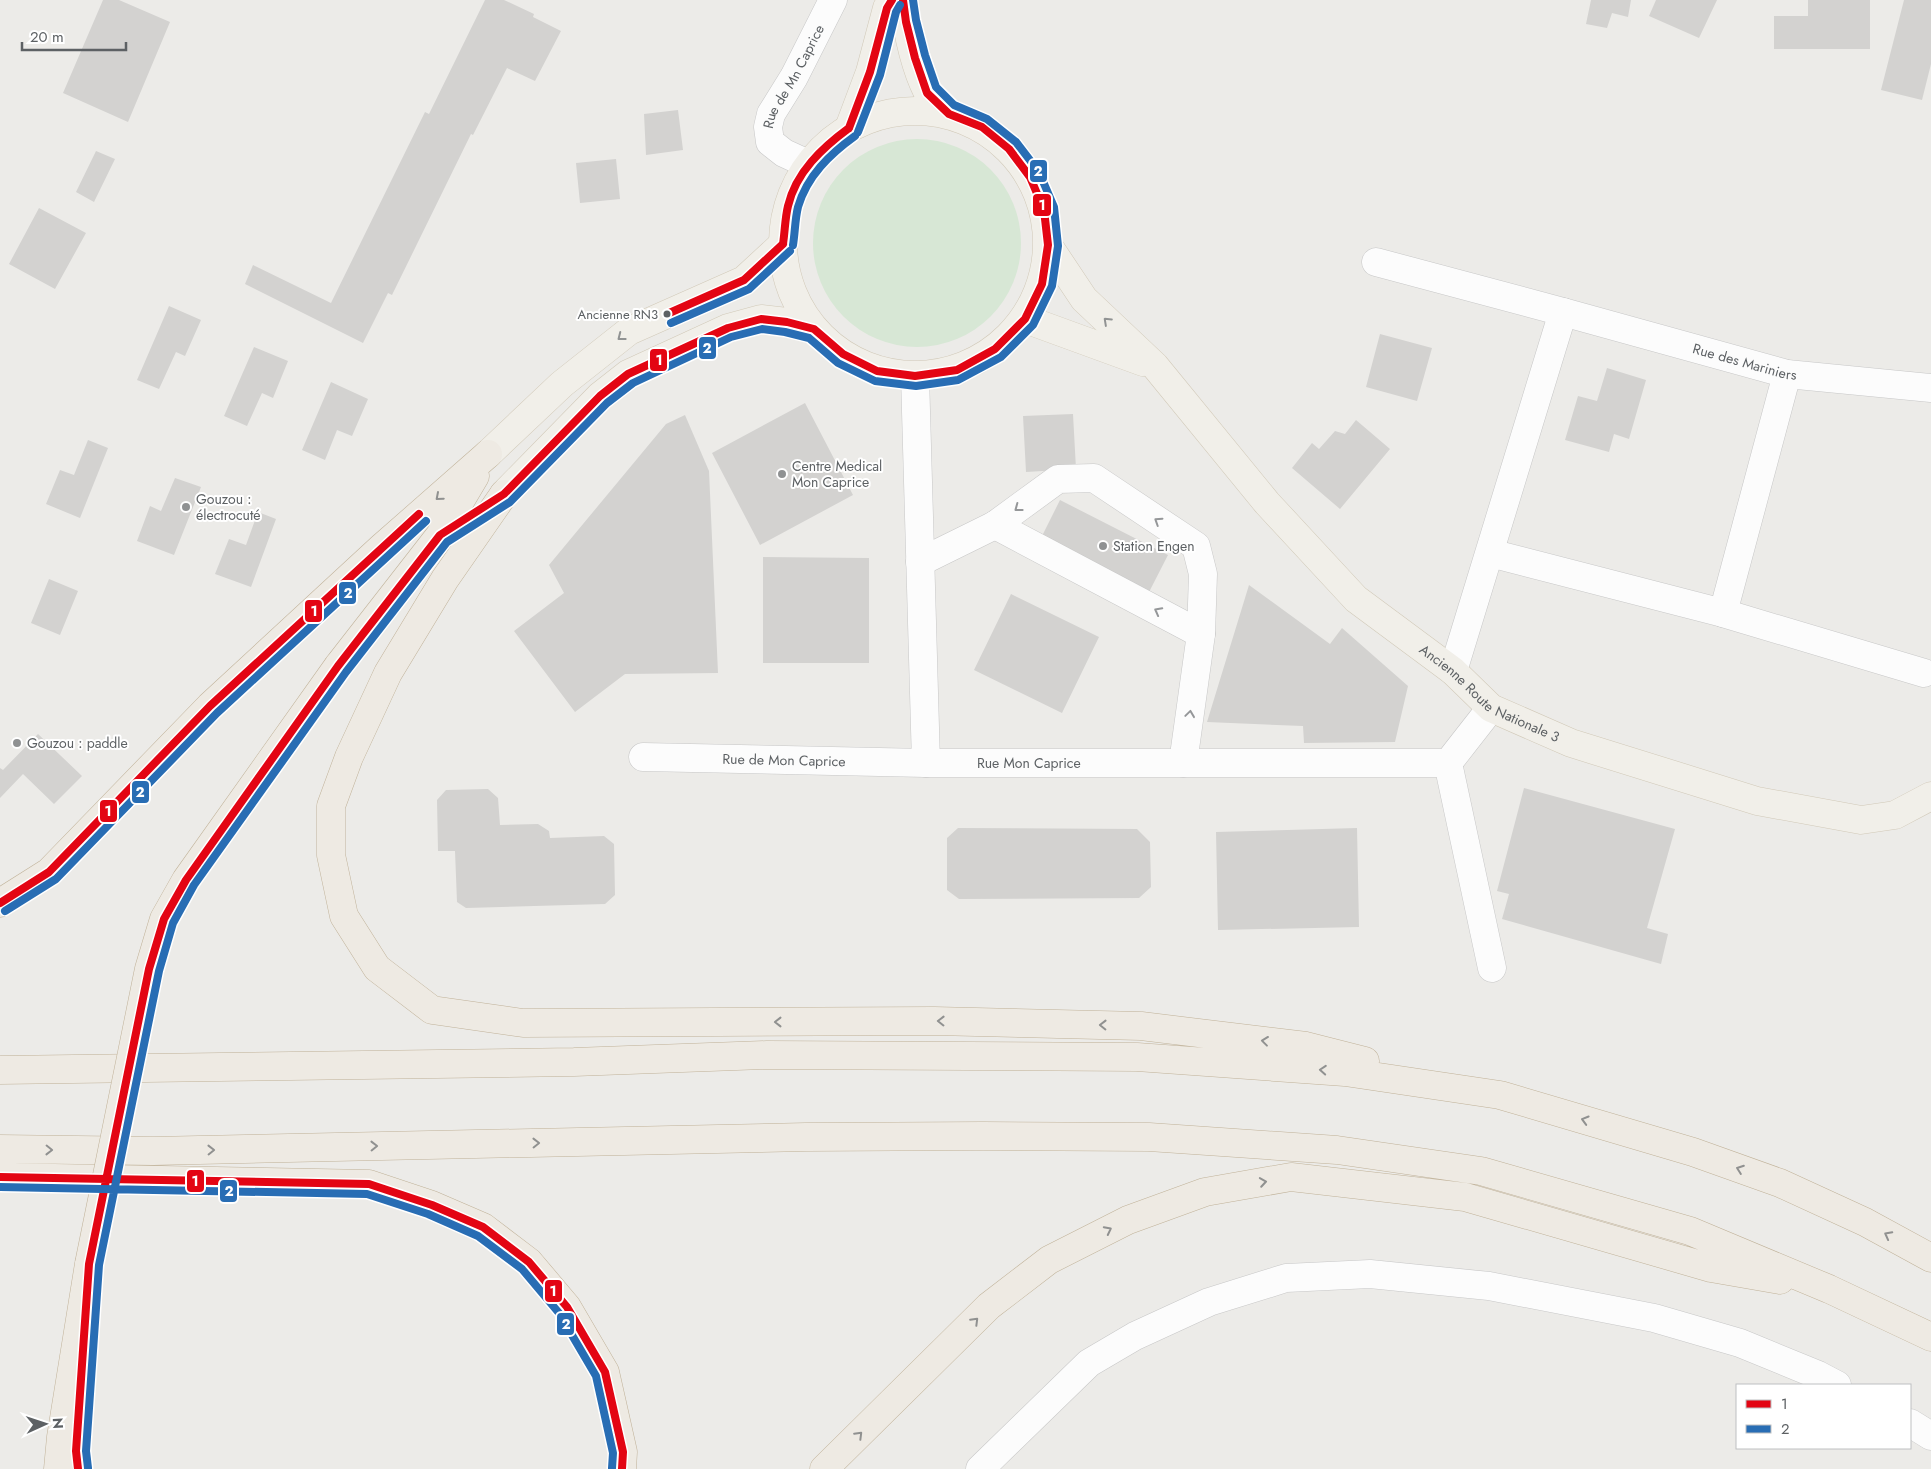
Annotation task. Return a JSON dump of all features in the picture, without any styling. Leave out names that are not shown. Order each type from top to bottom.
[{"type":"highway","points":[[58,1469],[61,1437],[89,1264],[149,969],[164,919],[186,880],[338,666],[440,535],[488,454]]},
{"type":"highway","points":[[0,903],[49,872],[210,706],[381,548],[488,454]]},
{"type":"highway","points":[[440,535],[504,494]]},
{"type":"highway","points":[[504,494],[445,579],[388,673],[349,757],[331,806],[331,855],[344,916],[377,968],[432,1010],[523,1023],[934,1021],[1140,1026],[1306,1046],[1500,1095],[1693,1152],[1780,1183],[1864,1222],[1931,1258]]},
{"type":"highway","points":[[0,1070],[574,1062],[767,1055],[1137,1057],[1345,1072],[1500,1095]]},
{"type":"highway","points":[[0,1149],[153,1151],[806,1137],[993,1136],[1149,1137],[1336,1150],[1481,1171],[1690,1231],[1829,1288],[1931,1337]]},
{"type":"highway","points":[[0,1178],[369,1184],[432,1205],[483,1227],[529,1262],[566,1307],[605,1372],[622,1452],[622,1469]]},
{"type":"highway","points":[[824,1469],[989,1306],[1049,1260],[1128,1220],[1205,1192],[1291,1178],[1465,1198],[1711,1268],[1829,1288]]},
{"type":"highway","points":[[78,1469],[76,1450],[89,1264]]},
{"type":"main road","points":[[849,128],[870,72],[887,8],[892,0]]},
{"type":"main road","points":[[903,0],[906,22],[915,58],[928,93],[949,114]]},
{"type":"main road","points":[[914,110],[949,114],[982,127],[1009,149],[1030,177],[1044,210],[1048,245],[1042,284],[1024,318],[995,349],[957,370],[915,376],[877,370],[843,354],[814,329],[797,304],[787,274],[783,244],[789,202],[808,164],[826,144],[849,128],[880,114],[914,110]]},
{"type":"main road","points":[[488,454],[562,384],[629,331],[744,280],[783,244]]},
{"type":"main road","name":"Ancienne Route Nationale 3","points":[[1048,245],[1084,299],[1155,366],[1267,503],[1356,599],[1453,671],[1491,708],[1571,743],[1766,802],[1861,820],[1895,816],[1931,796]]},
{"type":"main road","points":[[1024,318],[1155,366]]},
{"type":"main road","points":[[504,494],[600,396],[628,374],[728,328],[761,319],[787,322],[814,329]]},
{"type":"street","name":"Rue de Mn Caprice","points":[[808,164],[784,153],[770,142],[768,127],[771,114],[794,78],[833,0]]},
{"type":"street","name":"Rue des Mariniers","points":[[1376,262],[1787,374],[1931,388]]},
{"type":"street","points":[[1453,671],[1563,312]]},
{"type":"street","points":[[1723,613],[1787,374]]},
{"type":"street","points":[[915,376],[926,763]]},
{"type":"street","points":[[920,562],[995,525],[1058,479],[1094,478],[1196,546],[1203,574],[1201,634],[1183,763]]},
{"type":"street","points":[[995,525],[1201,634]]},
{"type":"street","points":[[1490,553],[1723,613],[1924,673]]},
{"type":"street","points":[[1491,708],[1448,763],[1492,968]]},
{"type":"street","name":"Rue de Mon Caprice","points":[[643,757],[926,763]]},
{"type":"street","name":"Rue Mon Caprice","points":[[926,763],[1448,763]]},
{"type":"street","points":[[980,1469],[1089,1364],[1136,1336],[1209,1302],[1286,1278],[1370,1274],[1489,1286],[1654,1318],[1740,1343],[1835,1384]]},
{"type":"street","points":[[1911,1424],[1931,1436]]},
{"type":"green space","points":[[917,139],[937,141],[957,147],[966,151],[991,169],[1009,194],[1013,203],[1019,223],[1021,243],[1019,263],[1013,283],[1009,292],[991,317],[966,335],[957,339],[937,345],[917,347],[897,345],[877,339],[868,335],[843,317],[825,292],[821,283],[815,263],[813,243],[815,223],[821,203],[825,194],[843,169],[868,151],[877,147],[897,141]]},
{"type":"building","points":[[103,0],[119,0],[170,22],[128,122],[63,93]]},
{"type":"building","points":[[485,0],[504,0],[534,14],[533,17],[561,31],[535,81],[507,68],[473,135],[471,134],[392,295],[388,293],[363,343],[245,284],[253,265],[331,303],[425,112],[429,114]]},
{"type":"building","points":[[1591,0],[1631,0],[1628,17],[1612,13],[1607,28],[1586,24]]},
{"type":"building","points":[[1656,0],[1717,0],[1699,38],[1649,16]]},
{"type":"building","points":[[1808,0],[1870,0],[1870,49],[1774,49],[1774,16],[1808,16]]},
{"type":"building","points":[[1904,0],[1931,0],[1931,64],[1922,100],[1881,90]]},
{"type":"building","points":[[678,110],[683,150],[646,155],[644,114]]},
{"type":"building","points":[[96,151],[115,159],[94,202],[76,192]]},
{"type":"building","points":[[616,159],[620,199],[580,203],[576,163]]},
{"type":"building","points":[[39,208],[86,233],[55,289],[9,264]]},
{"type":"building","points":[[169,306],[201,320],[185,356],[176,352],[159,389],[137,380]]},
{"type":"building","points":[[1380,334],[1432,348],[1417,401],[1366,387]]},
{"type":"building","points":[[254,347],[288,361],[273,398],[262,393],[247,426],[224,416]]},
{"type":"building","points":[[1607,368],[1646,380],[1629,439],[1614,434],[1609,452],[1565,440],[1578,396],[1597,401]]},
{"type":"building","points":[[331,382],[368,399],[352,436],[337,430],[325,460],[302,450]]},
{"type":"building","name":"Centre Medical Mon Caprice","points":[[805,403],[853,495],[760,545],[712,453]]},
{"type":"building","points":[[1073,414],[1076,469],[1026,472],[1023,416]]},
{"type":"building","points":[[685,415],[709,471],[718,673],[625,674],[575,712],[514,631],[564,593],[549,565],[666,424]]},
{"type":"building","points":[[1356,420],[1390,449],[1340,509],[1292,468],[1312,443],[1319,449],[1335,431],[1345,434]]},
{"type":"building","points":[[88,440],[108,448],[80,518],[46,504],[60,470],[74,475]]},
{"type":"building","points":[[175,478],[201,487],[174,555],[137,541],[150,506],[161,511]]},
{"type":"building","points":[[1060,500],[1168,555],[1147,596],[1040,540]]},
{"type":"building","points":[[258,512],[276,519],[251,587],[215,574],[229,539],[246,545]]},
{"type":"building","points":[[763,557],[869,558],[869,663],[763,663]]},
{"type":"building","points":[[49,579],[78,591],[60,635],[31,623]]},
{"type":"building","points":[[1249,585],[1330,644],[1342,628],[1408,686],[1395,742],[1304,743],[1303,726],[1207,722]]},
{"type":"building","points":[[1011,594],[1099,637],[1062,713],[974,670]]},
{"type":"building","points":[[38,734],[82,776],[54,804],[23,774],[0,798],[0,768],[3,770]]},
{"type":"building","points":[[1524,788],[1675,829],[1647,928],[1668,934],[1661,964],[1502,919],[1509,894],[1497,891]]},
{"type":"building","points":[[488,789],[498,798],[500,825],[538,824],[549,831],[550,838],[604,836],[614,844],[615,895],[605,904],[466,908],[457,902],[455,851],[438,851],[437,800],[446,790]]},
{"type":"building","points":[[958,828],[1137,829],[1150,842],[1151,887],[1139,898],[959,899],[947,890],[947,838]]},
{"type":"building","points":[[1357,828],[1359,927],[1218,930],[1216,832]]},
{"type":"transit line","name":"1","points":[[849,128],[870,72],[887,8],[892,0]]},
{"type":"transit line","name":"1","points":[[78,1469],[76,1451],[89,1264],[149,969],[164,919],[186,880],[338,666],[440,535],[504,494],[600,396],[628,374],[728,328],[761,319],[787,322],[814,329],[843,354],[877,371],[915,376],[957,370],[995,349],[1025,319],[1042,284],[1048,245],[1044,210],[1030,177],[1009,149],[982,127],[949,114],[927,93],[915,58],[906,22],[903,0]]},
{"type":"transit line","name":"2","points":[[88,1468],[86,1451],[99,1265],[159,971],[173,923],[194,885],[346,672],[447,542],[510,502],[607,403],[633,383],[731,337],[762,329],[809,338],[838,363],[875,381],[916,386],[958,380],[1001,357],[1033,325],[1052,286],[1058,246],[1054,207],[1039,172],[1016,142],[987,119],[954,105],[936,87],[925,55],[913,0]]},
{"type":"transit line","name":"2","points":[[858,132],[880,75],[896,12],[900,5]]},
{"type":"transit line","name":"1","points":[[783,244],[788,206],[797,182],[811,162],[849,128]]},
{"type":"transit line","name":"2","points":[[793,245],[798,207],[807,185],[828,158],[855,136]]},
{"type":"transit line","name":"1","points":[[667,314],[744,280],[783,244]]},
{"type":"transit line","name":"2","points":[[671,323],[749,289],[790,251]]},
{"type":"transit line","name":"1","points":[[0,903],[49,872],[210,706],[419,514]]},
{"type":"transit line","name":"2","points":[[5,911],[56,879],[217,713],[426,521]]},
{"type":"transit line","name":"1","points":[[0,1177],[369,1184],[432,1205],[483,1227],[529,1262],[567,1307],[605,1372],[623,1452],[622,1469]]},
{"type":"transit line","name":"2","points":[[0,1187],[367,1194],[428,1214],[478,1236],[522,1269],[559,1313],[596,1376],[613,1453],[612,1468]]},
{"type":"place","name":"Ancienne RN3","points":[[667,314]]},
{"type":"place","name":"Centre Medical Mon Caprice","points":[[782,474]]},
{"type":"place","name":"Gouzou : électrocuté","points":[[186,507]]},
{"type":"place","name":"Station Engen","points":[[1103,546]]},
{"type":"place","name":"Gouzou : paddle","points":[[17,743]]}]
